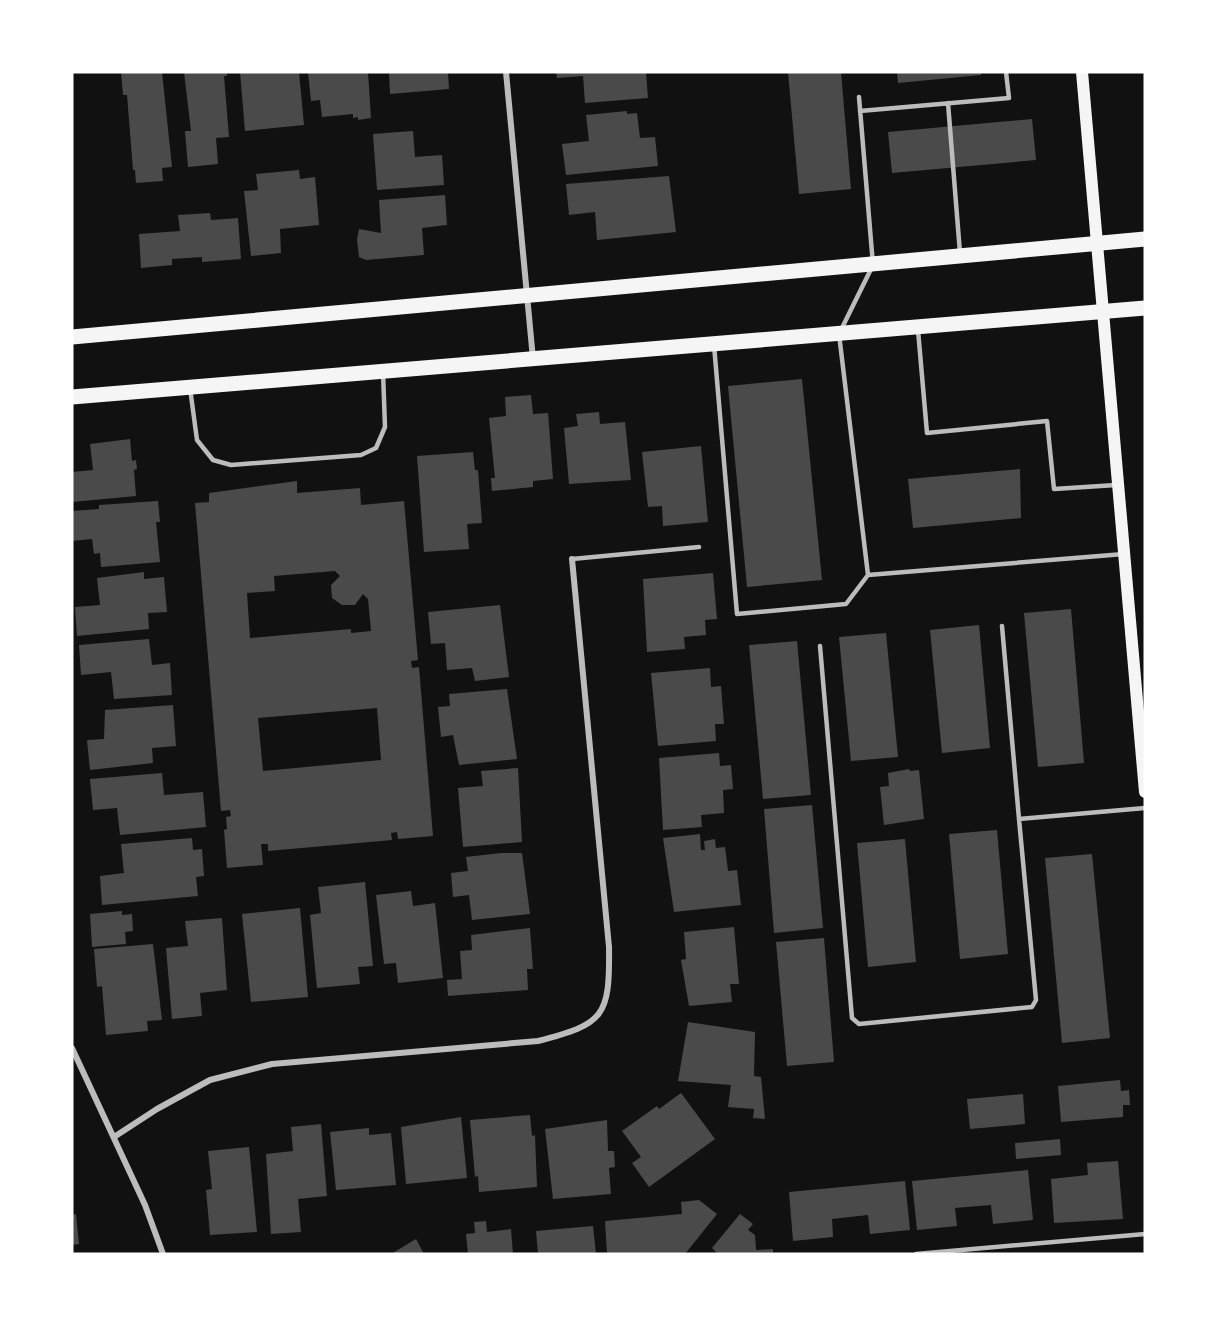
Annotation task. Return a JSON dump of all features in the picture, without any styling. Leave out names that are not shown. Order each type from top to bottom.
[{"type":"main road","points":[[1082,72],[1145,792]]},
{"type":"main road","points":[[72,337],[1145,239]]},
{"type":"main road","points":[[72,397],[1145,308]]},
{"type":"street","points":[[506,72],[533,359]]},
{"type":"street","points":[[114,1137],[157,1109],[210,1080],[272,1064],[538,1041],[578,1030],[598,1018],[610,989],[609,947],[572,559]]},
{"type":"street","points":[[72,1048],[145,1205],[163,1254]]},
{"type":"lane","points":[[860,111],[1009,98],[1006,72]]},
{"type":"lane","points":[[714,344],[737,614],[846,604],[868,575],[839,334],[873,265],[859,97]]},
{"type":"lane","points":[[948,103],[960,256]]},
{"type":"lane","points":[[918,327],[927,433],[1047,421],[1054,489],[1118,485]]},
{"type":"lane","points":[[189,387],[197,440],[213,460],[231,465],[361,455],[376,448],[386,427],[383,370]]},
{"type":"lane","points":[[572,559],[699,547]]},
{"type":"lane","points":[[868,575],[1124,554]]},
{"type":"lane","points":[[820,646],[852,1018],[858,1024],[1032,1007],[1036,1000],[1002,626]]},
{"type":"lane","points":[[1019,819],[1145,808]]},
{"type":"lane","points":[[916,1254],[1145,1234]]},
{"type":"building","points":[[121,72],[162,72],[172,167],[162,168],[163,181],[136,183],[127,95],[123,95]]},
{"type":"building","points":[[184,72],[227,72],[227,76],[224,76],[229,137],[216,138],[218,164],[188,167],[185,131],[191,131]]},
{"type":"building","points":[[240,72],[299,72],[304,125],[245,131]]},
{"type":"building","points":[[308,72],[368,72],[371,118],[358,120],[358,117],[353,118],[353,114],[322,117],[320,100],[311,101]]},
{"type":"building","points":[[389,72],[448,72],[449,89],[390,94]]},
{"type":"building","points":[[556,72],[646,72],[648,98],[585,103],[583,76],[557,78]]},
{"type":"building","points":[[788,72],[841,72],[851,189],[799,194]]},
{"type":"building","points":[[897,72],[981,72],[981,75],[898,83]]},
{"type":"building","points":[[627,111],[627,114],[637,113],[640,138],[655,137],[658,166],[566,175],[562,144],[589,141],[586,115]]},
{"type":"building","points":[[1032,119],[1036,160],[892,173],[888,132]]},
{"type":"building","points":[[413,131],[415,157],[442,155],[444,185],[377,190],[373,134]]},
{"type":"building","points":[[299,170],[300,179],[315,177],[319,225],[280,229],[281,253],[251,256],[244,191],[258,190],[256,174]]},
{"type":"building","points":[[669,176],[676,232],[597,240],[595,212],[569,215],[566,184]]},
{"type":"building","points":[[445,195],[447,225],[422,228],[424,255],[366,260],[359,257],[357,239],[359,229],[381,233],[379,200]]},
{"type":"building","points":[[210,213],[211,220],[238,218],[241,259],[202,262],[202,257],[172,259],[172,265],[141,268],[139,234],[180,231],[178,215]]},
{"type":"building","points":[[802,379],[822,580],[747,587],[728,386]]},
{"type":"building","points":[[531,395],[533,414],[548,413],[553,479],[533,481],[533,487],[492,491],[491,478],[495,478],[489,418],[506,416],[505,397]]},
{"type":"building","points":[[599,412],[600,424],[625,422],[631,480],[569,484],[564,428],[578,426],[576,414]]},
{"type":"building","points":[[130,439],[132,461],[136,460],[137,469],[134,470],[136,496],[72,502],[72,472],[93,470],[90,444]]},
{"type":"building","points":[[701,446],[708,522],[663,526],[662,506],[648,507],[642,452]]},
{"type":"building","points":[[473,452],[475,470],[478,470],[482,523],[467,524],[469,549],[424,552],[417,456]]},
{"type":"building","points":[[1020,469],[1021,518],[913,528],[908,479]]},
{"type":"building","points":[[297,481],[297,493],[360,488],[361,505],[404,501],[418,660],[411,661],[412,668],[419,667],[433,836],[398,839],[397,832],[391,833],[392,840],[268,851],[268,844],[261,844],[263,865],[227,868],[224,830],[227,829],[226,817],[231,816],[230,810],[221,811],[195,503],[209,502],[209,493]],"holes":[[[335,571],[340,576],[331,585],[332,598],[342,605],[355,605],[363,594],[368,599],[371,631],[351,633],[351,629],[250,638],[247,593],[275,591],[274,576]],[[377,708],[381,760],[263,771],[258,718]]]},
{"type":"building","points":[[158,501],[160,522],[156,522],[160,562],[101,567],[100,553],[94,554],[92,539],[72,541],[72,511],[99,509],[99,505]]},
{"type":"building","points":[[144,572],[144,579],[164,577],[167,612],[148,613],[149,629],[77,636],[75,607],[100,605],[97,578]]},
{"type":"building","points":[[713,573],[717,619],[705,620],[706,635],[684,637],[685,649],[647,652],[643,579]]},
{"type":"building","points":[[500,605],[509,677],[475,681],[472,668],[447,670],[445,643],[431,644],[428,612]]},
{"type":"building","points":[[1071,609],[1084,763],[1038,767],[1024,613]]},
{"type":"building","points":[[979,625],[990,748],[942,753],[930,630]]},
{"type":"building","points":[[886,633],[898,757],[851,761],[839,637]]},
{"type":"building","points":[[149,639],[152,665],[170,663],[172,695],[114,699],[111,672],[81,675],[79,645]]},
{"type":"building","points":[[797,641],[811,795],[763,799],[749,645]]},
{"type":"building","points":[[710,668],[711,687],[721,686],[724,724],[715,724],[716,741],[658,746],[651,673]]},
{"type":"building","points":[[507,689],[517,759],[459,765],[453,735],[441,737],[438,707],[450,706],[449,694]]},
{"type":"building","points":[[173,705],[176,746],[152,748],[153,763],[90,770],[87,740],[104,739],[105,710]]},
{"type":"building","points":[[719,753],[720,766],[731,765],[733,789],[723,790],[724,813],[701,815],[702,827],[663,830],[659,758]]},
{"type":"building","points":[[518,768],[522,842],[463,847],[458,788],[483,786],[481,771]]},
{"type":"building","points":[[909,769],[910,771],[919,770],[924,819],[884,825],[880,787],[889,786],[888,773]]},
{"type":"building","points":[[162,773],[164,795],[203,792],[206,827],[120,835],[117,808],[93,810],[90,779]]},
{"type":"building","points":[[812,805],[823,928],[774,933],[764,809]]},
{"type":"building","points":[[997,830],[1008,954],[960,959],[949,834]]},
{"type":"building","points":[[700,834],[701,850],[705,850],[704,841],[715,839],[716,848],[725,847],[728,871],[737,870],[741,905],[674,912],[663,838]]},
{"type":"building","points":[[192,838],[193,850],[202,849],[204,876],[196,877],[198,896],[102,905],[100,876],[124,873],[121,844]]},
{"type":"building","points":[[905,839],[916,962],[868,967],[857,843]]},
{"type":"building","points":[[522,853],[530,914],[472,920],[469,895],[453,897],[451,873],[468,871],[466,857]]},
{"type":"building","points":[[1092,854],[1110,1038],[1062,1043],[1045,858]]},
{"type":"building","points":[[365,882],[373,966],[358,967],[360,984],[317,988],[310,915],[321,913],[318,887]]},
{"type":"building","points":[[411,891],[413,906],[435,903],[443,978],[398,983],[396,963],[384,964],[376,895]]},
{"type":"building","points":[[300,908],[308,997],[251,1002],[242,914]]},
{"type":"building","points":[[122,911],[122,915],[132,914],[133,931],[125,932],[126,944],[92,947],[90,914]]},
{"type":"building","points":[[222,918],[227,990],[200,993],[202,1016],[172,1019],[166,948],[188,946],[185,921]]},
{"type":"building","points":[[734,927],[739,984],[730,984],[732,1002],[689,1006],[681,960],[686,959],[684,932]]},
{"type":"building","points":[[530,928],[533,969],[527,969],[528,990],[448,996],[447,980],[462,979],[460,951],[472,950],[471,935]]},
{"type":"building","points":[[824,938],[834,1062],[787,1066],[776,942]]},
{"type":"building","points":[[153,944],[162,1020],[147,1021],[148,1031],[106,1035],[102,986],[97,987],[94,949]]},
{"type":"building","points":[[688,1022],[755,1032],[754,1076],[761,1077],[765,1119],[753,1118],[754,1109],[728,1107],[731,1085],[678,1081]]},
{"type":"building","points":[[1120,1080],[1121,1091],[1129,1090],[1130,1105],[1123,1105],[1123,1117],[1061,1122],[1058,1086]]},
{"type":"building","points":[[681,1093],[715,1139],[649,1187],[632,1163],[641,1157],[622,1131],[657,1106],[659,1109]]},
{"type":"building","points":[[1023,1094],[1025,1124],[970,1129],[967,1099]]},
{"type":"building","points":[[530,1115],[532,1136],[535,1135],[537,1187],[479,1192],[478,1176],[475,1177],[470,1120]]},
{"type":"building","points":[[461,1117],[467,1178],[406,1184],[401,1127]]},
{"type":"building","points":[[607,1120],[608,1151],[614,1151],[615,1167],[609,1168],[611,1194],[553,1199],[545,1129]]},
{"type":"building","points":[[321,1124],[327,1196],[298,1199],[301,1232],[271,1234],[266,1154],[293,1151],[291,1127]]},
{"type":"building","points":[[369,1128],[369,1135],[391,1133],[396,1185],[336,1190],[330,1132]]},
{"type":"building","points":[[1060,1139],[1061,1155],[1016,1159],[1015,1143]]},
{"type":"building","points":[[249,1147],[257,1232],[210,1235],[206,1190],[212,1189],[208,1151]]},
{"type":"building","points":[[1118,1161],[1123,1219],[1054,1223],[1051,1179],[1088,1175],[1087,1163]]},
{"type":"building","points":[[1028,1170],[1033,1220],[993,1224],[991,1205],[955,1208],[957,1226],[917,1230],[912,1181]]},
{"type":"building","points":[[905,1181],[910,1230],[870,1234],[868,1215],[832,1219],[833,1237],[793,1241],[789,1192]]},
{"type":"building","points":[[699,1200],[717,1214],[685,1254],[607,1254],[605,1221],[682,1214],[681,1202]]},
{"type":"building","points":[[76,1214],[79,1244],[72,1245],[72,1215]]},
{"type":"building","points":[[740,1214],[753,1224],[748,1230],[755,1235],[756,1250],[773,1249],[773,1254],[718,1254],[712,1248]]},
{"type":"building","points":[[486,1221],[487,1232],[511,1229],[513,1254],[468,1254],[466,1234],[475,1233],[474,1222]]},
{"type":"building","points":[[593,1226],[596,1254],[538,1254],[536,1231]]},
{"type":"building","points":[[416,1239],[424,1254],[391,1254]]}]
